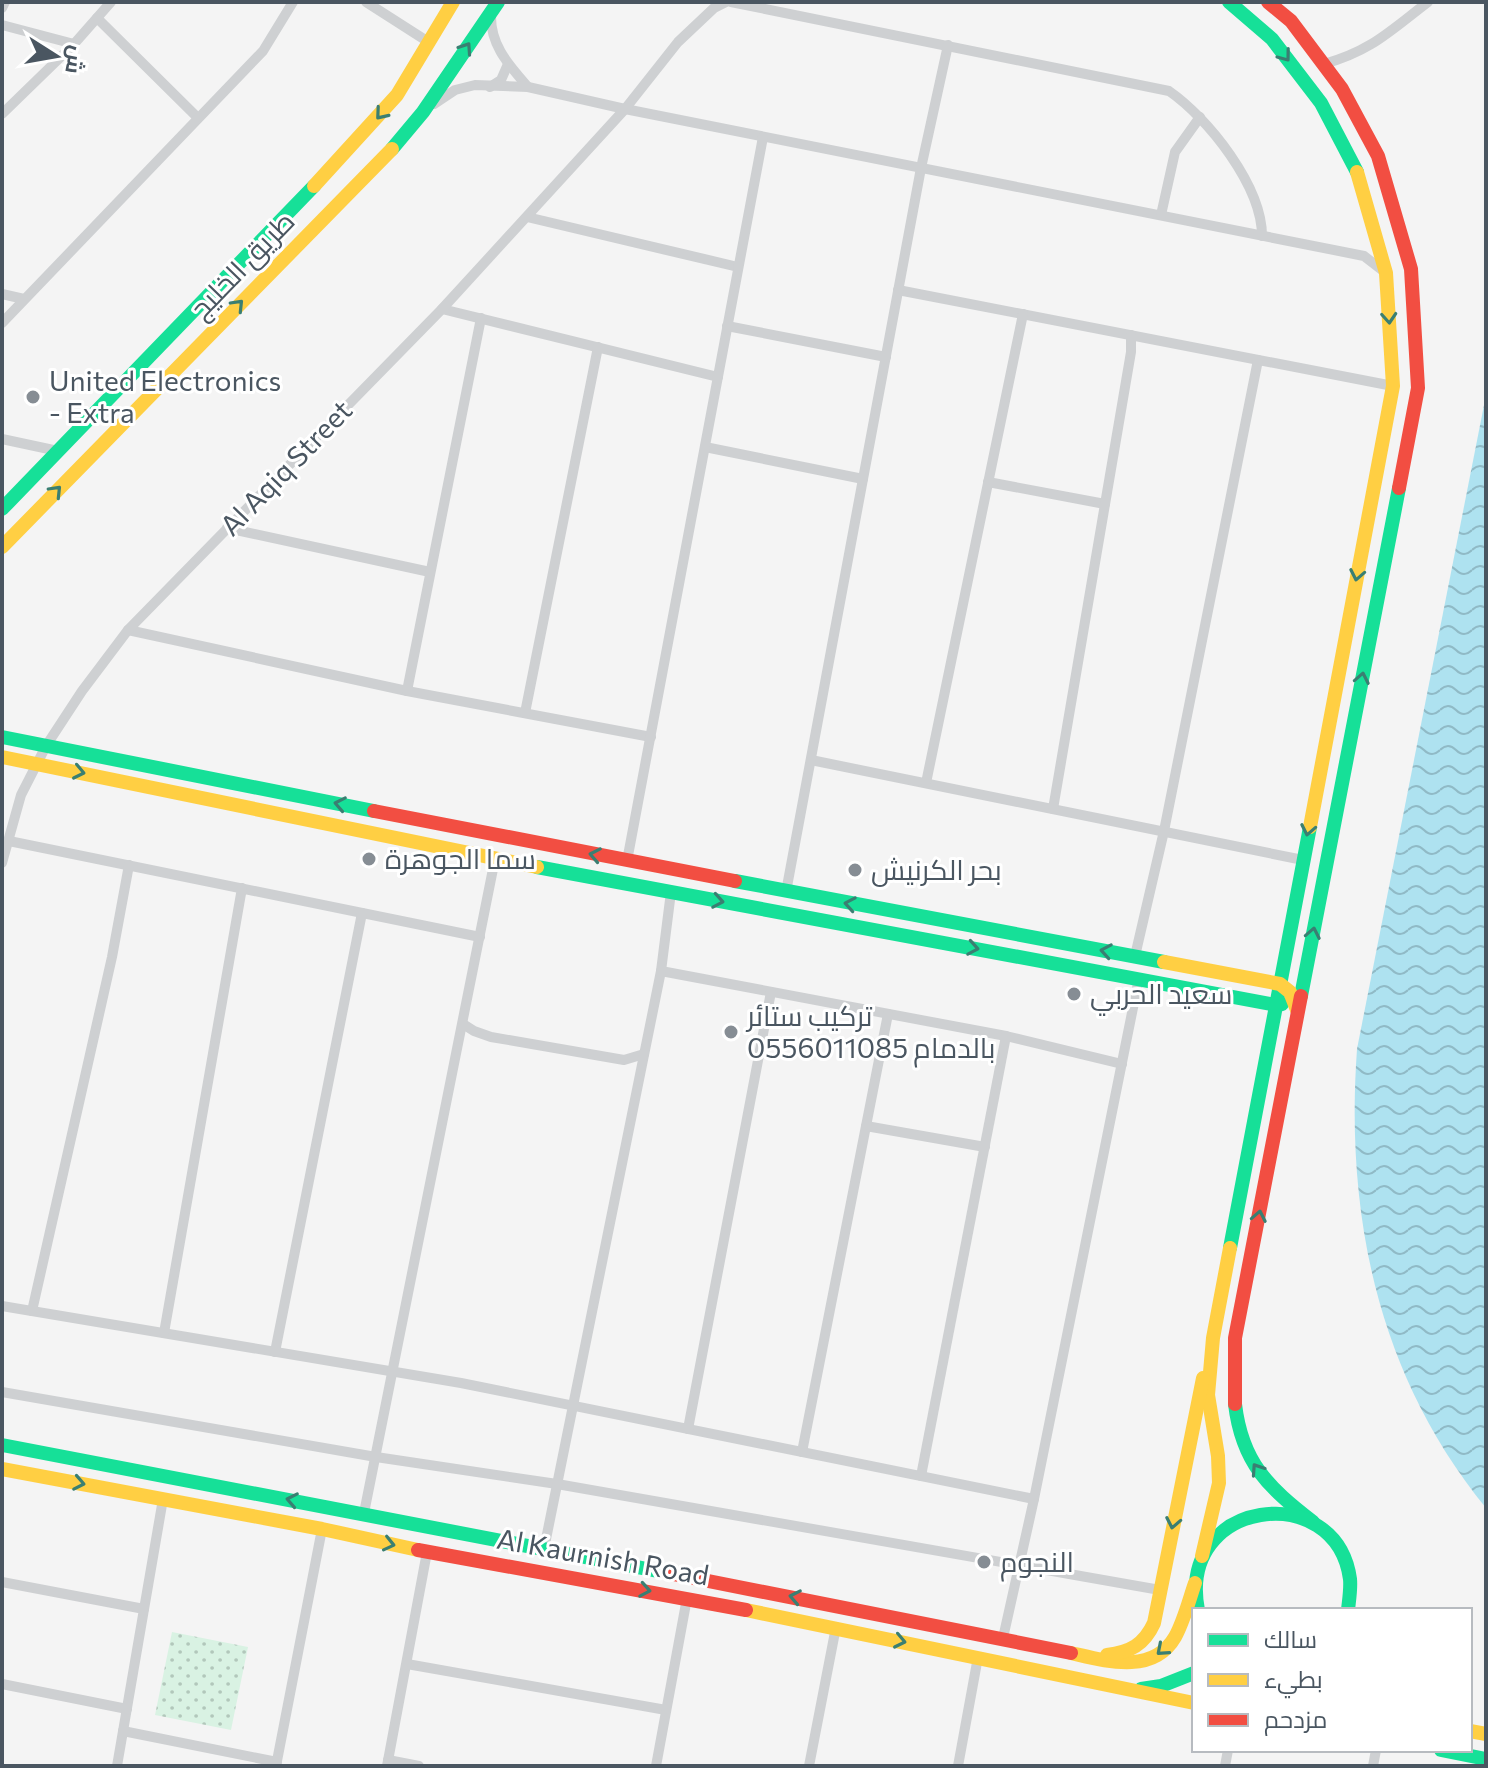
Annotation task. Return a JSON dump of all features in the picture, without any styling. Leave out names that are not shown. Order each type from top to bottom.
[{"type":"street","points":[[2,8],[5,2]]},
{"type":"street","points":[[2,114],[74,44],[111,2]]},
{"type":"street","points":[[2,323],[263,51],[293,2]]},
{"type":"street","points":[[366,2],[430,43]]},
{"type":"street","name":"طريق الخليج","points":[[2,509],[361,137],[397,95],[453,2]]},
{"type":"street","points":[[728,2],[1169,91],[1200,117],[1228,153],[1253,196],[1262,220],[1262,236]]},
{"type":"street","name":"Al Aqiq Street","points":[[2,863],[21,795],[46,746],[128,630],[442,309],[625,109],[678,42],[714,8],[728,2]]},
{"type":"street","points":[[1091,1656],[1123,1653],[1140,1646],[1154,1623],[1213,1338],[1393,386],[1386,273],[1355,166],[1321,103],[1272,39],[1229,2]]},
{"type":"street","points":[[1268,2],[1291,21],[1342,89],[1378,156],[1411,269],[1418,388],[1235,1338],[1233,1388],[1238,1428],[1250,1461],[1268,1485],[1330,1536],[1343,1554],[1350,1575],[1351,1606]]},
{"type":"street","points":[[1324,64],[1372,46],[1428,2]]},
{"type":"street","points":[[495,7],[491,27],[495,45],[528,87]]},
{"type":"street","name":"طريق الخليج","points":[[2,547],[390,151],[423,112],[495,7]]},
{"type":"street","points":[[97,18],[198,118]]},
{"type":"street","points":[[2,25],[74,44]]},
{"type":"street","points":[[786,892],[921,168],[948,45]]},
{"type":"street","points":[[490,87],[501,80],[508,64]]},
{"type":"street","points":[[423,112],[462,86],[528,87],[763,137],[1364,256],[1386,273]]},
{"type":"street","points":[[1161,215],[1175,152],[1200,117]]},
{"type":"street","points":[[627,861],[763,137]]},
{"type":"street","points":[[527,217],[738,267]]},
{"type":"street","points":[[898,290],[1393,386]]},
{"type":"street","points":[[2,294],[24,299]]},
{"type":"street","points":[[442,309],[718,377]]},
{"type":"street","points":[[926,783],[1023,314]]},
{"type":"street","points":[[407,691],[481,318]]},
{"type":"street","points":[[727,326],[886,357]]},
{"type":"street","points":[[1053,809],[1131,352],[1131,335]]},
{"type":"street","points":[[525,713],[598,347]]},
{"type":"street","points":[[1135,956],[1164,831],[1258,360]]},
{"type":"street","points":[[2,439],[58,451]]},
{"type":"street","points":[[705,447],[863,479]]},
{"type":"street","points":[[988,482],[1105,504]]},
{"type":"street","points":[[227,528],[430,572]]},
{"type":"street","points":[[128,630],[407,691],[651,737]]},
{"type":"street","points":[[2,737],[786,892],[1280,984],[1293,997],[1297,1018]]},
{"type":"street","points":[[2,757],[495,859],[1276,1005],[1293,997],[1305,978]]},
{"type":"street","points":[[811,760],[1303,860]]},
{"type":"street","points":[[9,841],[480,937]]},
{"type":"street","points":[[267,1519],[289,1517],[355,1528],[360,1526],[394,1372],[495,859]]},
{"type":"street","points":[[32,1311],[110,965],[129,865]]},
{"type":"street","points":[[164,1333],[242,888]]},
{"type":"street","points":[[544,1549],[661,971],[671,892]]},
{"type":"street","points":[[275,1352],[362,913]]},
{"type":"street","points":[[661,971],[1006,1036],[1122,1064]]},
{"type":"street","points":[[1003,1638],[1139,978]]},
{"type":"street","points":[[688,1429],[771,992]]},
{"type":"street","points":[[802,1452],[888,1014]]},
{"type":"street","points":[[463,1024],[491,1037],[624,1060],[644,1054]]},
{"type":"street","points":[[921,1476],[1006,1036]]},
{"type":"street","points":[[866,1126],[985,1147]]},
{"type":"street","points":[[2,1306],[394,1372],[1034,1499]]},
{"type":"street","name":"Al Kaurnish Road","points":[[2,1445],[1003,1638],[1111,1662],[1134,1663],[1144,1662],[1161,1653],[1180,1627],[1202,1556],[1219,1483],[1208,1395],[1213,1338]]},
{"type":"street","points":[[2,1392],[376,1457],[557,1484],[1160,1590]]},
{"type":"street","name":"Al Kaurnish Road","points":[[2,1469],[322,1529],[427,1552],[836,1627],[1192,1703]]},
{"type":"street","points":[[117,1766],[163,1499]]},
{"type":"street","points":[[1202,1556],[1217,1535],[1238,1520],[1263,1512],[1289,1513],[1313,1522]]},
{"type":"street","points":[[123,1731],[276,1764],[322,1529]]},
{"type":"street","points":[[419,1766],[388,1763],[427,1552]]},
{"type":"street","points":[[2,1582],[144,1609]]},
{"type":"street","points":[[1195,1583],[1198,1608]]},
{"type":"street","points":[[656,1766],[687,1598]]},
{"type":"street","points":[[809,1766],[836,1627]]},
{"type":"street","points":[[958,1766],[978,1657]]},
{"type":"street","points":[[407,1664],[666,1710]]},
{"type":"street","points":[[1128,1690],[1161,1686],[1192,1674]]},
{"type":"street","points":[[2,1684],[127,1709]]},
{"type":"street","points":[[1453,1752],[1486,1759]]},
{"type":"green space","points":[[172,1632],[248,1647],[231,1730],[155,1715]]},
{"type":"water","points":[[1486,395],[1486,1508],[1449,1457],[1419,1404],[1395,1349],[1376,1291],[1364,1232],[1357,1172],[1355,1111],[1357,1049]]},
{"type":"traffic: fast","points":[[392,149],[423,112],[498,2]]},
{"type":"traffic: fast","points":[[1229,2],[1272,39],[1321,103],[1357,172]]},
{"type":"traffic: fast","points":[[2,509],[314,186]]},
{"type":"traffic: fast","points":[[1301,996],[1399,488]]},
{"type":"traffic: fast","points":[[2,737],[374,811]]},
{"type":"traffic: fast","points":[[1230,1248],[1310,827]]},
{"type":"traffic: fast","points":[[537,867],[1282,1004]]},
{"type":"traffic: fast","points":[[735,881],[1164,962]]},
{"type":"traffic: fast","points":[[1235,1404],[1244,1442],[1260,1472],[1270,1485],[1313,1522]]},
{"type":"traffic: fast","points":[[2,1445],[668,1573]]},
{"type":"traffic: fast","points":[[1198,1608],[1198,1573],[1210,1544],[1233,1525],[1260,1515],[1290,1515],[1317,1526],[1339,1547],[1350,1579],[1348,1608]]},
{"type":"traffic: fast","points":[[1141,1689],[1161,1686],[1192,1674]]},
{"type":"traffic: fast","points":[[1451,1752],[1486,1759]]},
{"type":"traffic: slow","points":[[314,186],[397,95],[453,2]]},
{"type":"traffic: slow","points":[[2,547],[392,149]]},
{"type":"traffic: slow","points":[[1310,827],[1393,386],[1386,273],[1357,172]]},
{"type":"traffic: slow","points":[[2,757],[537,867]]},
{"type":"traffic: slow","points":[[1164,962],[1280,984],[1290,992],[1297,1010]]},
{"type":"traffic: slow","points":[[1202,1556],[1219,1483],[1208,1395],[1213,1338],[1230,1248]]},
{"type":"traffic: slow","points":[[1107,1655],[1135,1646],[1146,1637],[1154,1623],[1203,1378]]},
{"type":"traffic: slow","points":[[2,1469],[418,1550]]},
{"type":"traffic: slow","points":[[1071,1653],[1128,1662],[1154,1657],[1166,1649],[1175,1637],[1195,1583]]},
{"type":"traffic: slow","points":[[746,1610],[1192,1703]]},
{"type":"traffic: slow","points":[[1472,1731],[1486,1734]]},
{"type":"traffic: jam","points":[[1268,2],[1291,21],[1342,89],[1378,156],[1411,269],[1418,388],[1399,488]]},
{"type":"traffic: jam","points":[[374,811],[735,881]]},
{"type":"traffic: jam","points":[[1235,1404],[1235,1338],[1301,996]]},
{"type":"traffic: jam","points":[[418,1550],[746,1610]]},
{"type":"traffic: jam","points":[[668,1573],[1071,1653]]},
{"type":"place","name":"United Electronics - Extra","points":[[33,397]]},
{"type":"place","name":"سما الجوهرة","points":[[369,859]]},
{"type":"place","name":"بحر الكرنيش","points":[[855,870]]},
{"type":"place","name":"سعيد الحربي","points":[[1074,994]]},
{"type":"place","name":"تركيب ستائر بالدمام 0556011085","points":[[731,1032]]},
{"type":"place","name":"النجوم","points":[[984,1562]]}]
